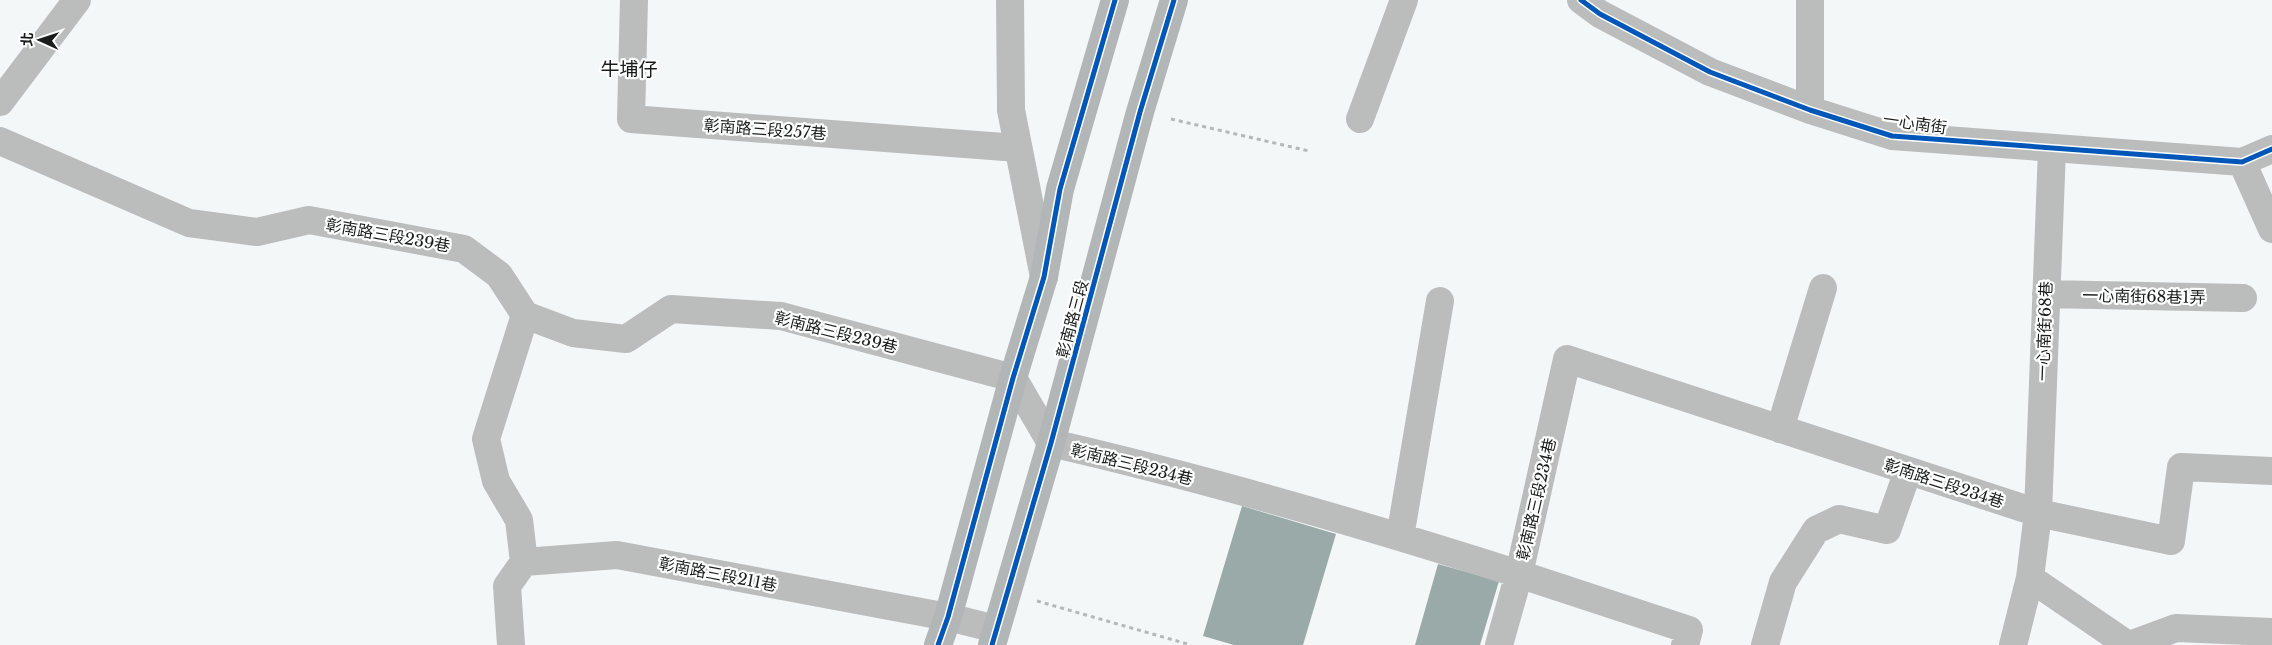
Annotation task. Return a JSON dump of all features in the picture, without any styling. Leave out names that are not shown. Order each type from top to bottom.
[{"type":"main road","points":[[938,645],[948,617],[1044,277],[1060,189],[1115,0]]},
{"type":"main road","name":"彰南路三段","points":[[994,637],[1051,444],[1140,112],[1174,0]]},
{"type":"street","points":[[0,102],[77,0]]},
{"type":"street","name":"彰南路三段257巷","points":[[634,0],[631,120],[1018,148]]},
{"type":"street","points":[[1010,0],[1011,110],[1044,277]]},
{"type":"street","points":[[1360,120],[1404,0]]},
{"type":"street","name":"一心南街","points":[[1581,0],[1600,14],[1710,72],[1810,110],[1892,136],[2242,162],[2272,149]]},
{"type":"street","points":[[1810,0],[1810,110]]},
{"type":"street","name":"彰南路三段239巷","points":[[0,141],[189,223],[257,232],[309,220],[464,248],[499,275],[525,315],[573,333],[626,339],[671,309],[781,316],[1014,378]]},
{"type":"street","name":"一心南街68巷","points":[[2013,645],[2030,578],[2038,513],[2052,149]]},
{"type":"street","points":[[2242,162],[2272,229]]},
{"type":"street","points":[[1780,429],[1823,288]]},
{"type":"street","name":"一心南街68巷1弄","points":[[2046,294],[2243,298]]},
{"type":"street","points":[[1400,537],[1440,301]]},
{"type":"street","points":[[511,645],[507,586],[524,562],[519,520],[496,482],[486,439],[525,315]]},
{"type":"street","name":"彰南路三段234巷","points":[[1014,378],[1051,444],[1112,457],[1400,537],[1519,574],[1567,359],[2038,513],[2171,541],[2181,466],[2272,471]]},
{"type":"street","points":[[1765,645],[1783,582],[1816,530],[1839,519],[1887,530],[1908,471]]},
{"type":"street","name":"彰南路三段211巷","points":[[524,562],[617,555],[948,617],[994,637]]},
{"type":"street","points":[[1499,645],[1519,574],[1689,630],[1685,645]]},
{"type":"street","points":[[2030,578],[2129,645],[2176,628],[2272,632]]},
{"type":"path","points":[[1140,112],[1309,151]]},
{"type":"path","points":[[1007,592],[1191,645]]},
{"type":"building","points":[[1242,506],[1336,534],[1303,645],[1234,645],[1203,636]]},
{"type":"building","points":[[1438,564],[1499,581],[1480,645],[1415,645]]},
{"type":"cycle path","points":[[938,645],[948,617],[1013,378],[1044,277],[1060,189],[1115,0]]},
{"type":"cycle path","points":[[992,645],[1051,443],[1140,112],[1174,0]]},
{"type":"cycle path","points":[[1581,0],[1600,14],[1710,72],[1810,110],[1892,136],[2242,162],[2272,149]]},
{"type":"district","name":"牛埔仔","points":[[629,69]]}]
